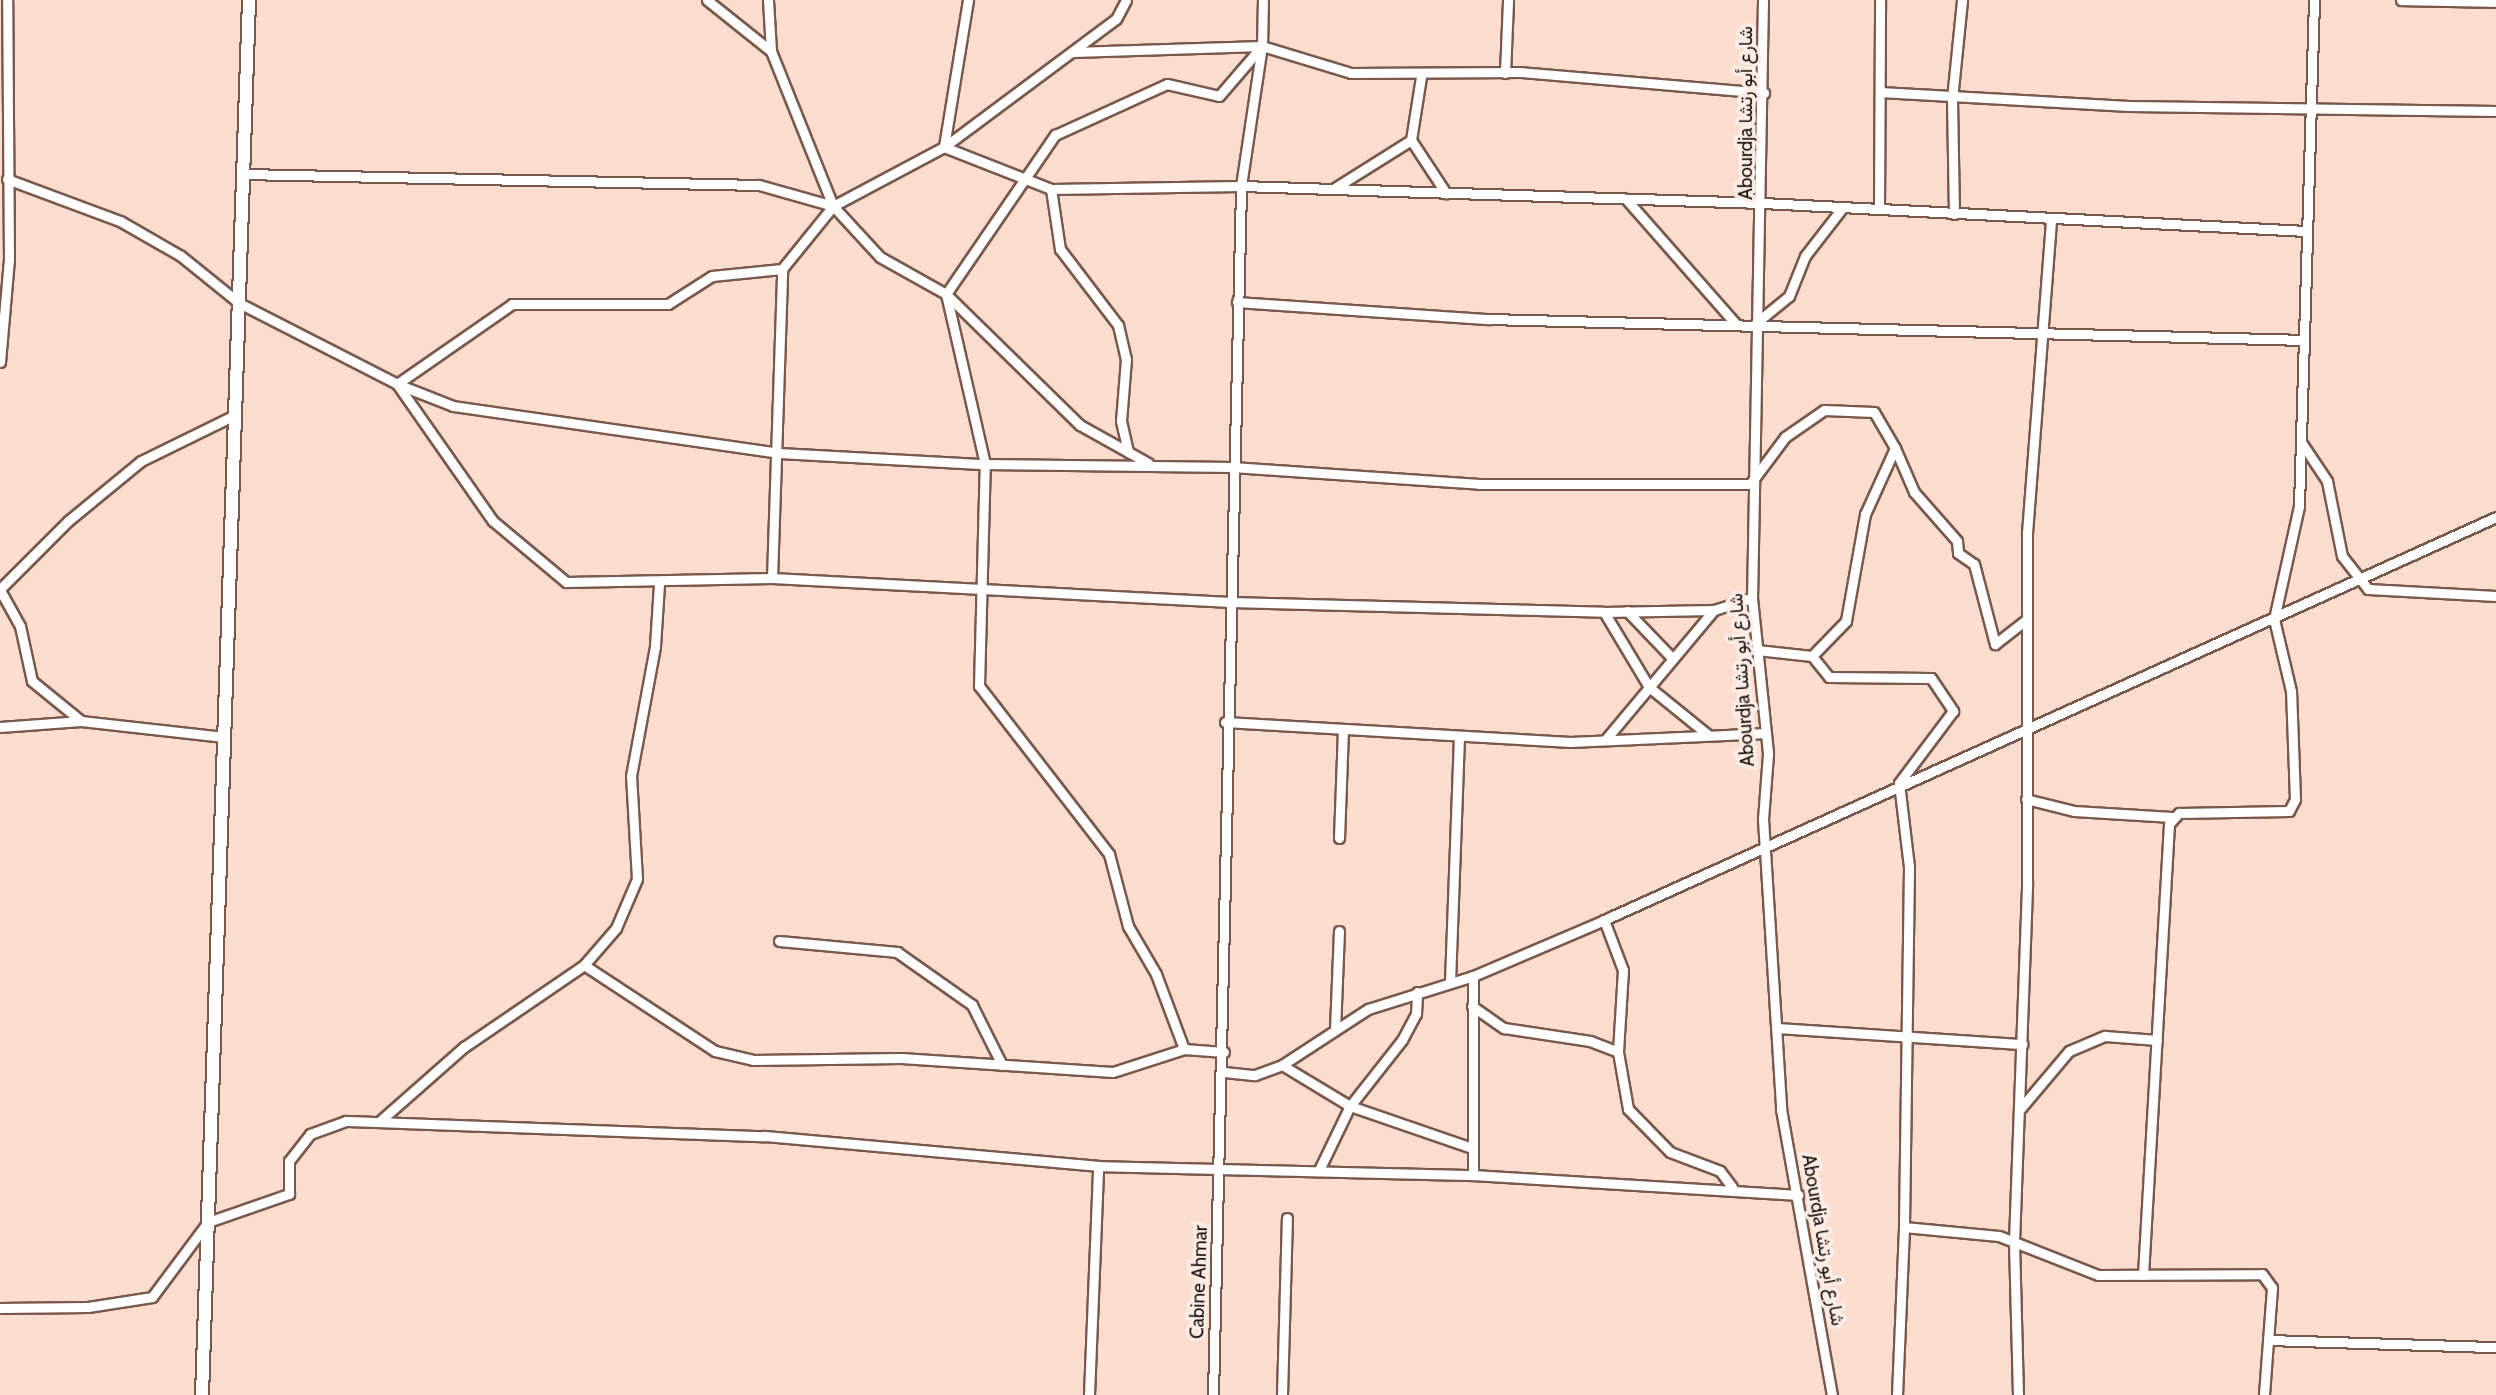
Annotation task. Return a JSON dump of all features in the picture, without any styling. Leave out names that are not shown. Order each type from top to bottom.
[{"type":"street","points":[[0,362],[9,259],[2,49],[7,0]]},
{"type":"street","points":[[202,1395],[249,0]]},
{"type":"street","points":[[707,0],[771,51]]},
{"type":"street","points":[[768,0],[771,51],[833,206],[880,257],[946,294],[1080,425],[1150,464]]},
{"type":"street","points":[[944,147],[968,0]]},
{"type":"street","points":[[772,578],[779,453],[782,269],[833,206],[944,147],[1116,19],[1126,0]]},
{"type":"street","name":"Cabine Ahmar","points":[[1213,1395],[1224,1072],[1225,722],[1241,186],[1262,46],[1263,0]]},
{"type":"street","points":[[1505,73],[1508,0]]},
{"type":"street","name":"Abourdja شارع أبو رتشا","points":[[1763,0],[1763,203],[1750,484],[1752,598],[1766,733],[1765,848],[1781,1109],[1832,1395]]},
{"type":"street","points":[[1879,209],[1880,0]]},
{"type":"street","points":[[1954,214],[1952,99],[1962,0]]},
{"type":"street","points":[[2026,799],[2074,811],[2172,817],[2281,812],[2295,799],[2291,691],[2274,620],[2297,525],[2314,0]]},
{"type":"street","points":[[2402,0],[2496,2]]},
{"type":"street","points":[[1072,52],[1262,46],[1351,74],[1421,77],[1505,73],[1764,93]]},
{"type":"street","points":[[1184,1049],[1156,974],[1128,926],[1110,854],[979,686],[985,464],[946,294],[1055,135],[1167,84],[1219,96],[1262,46]]},
{"type":"street","points":[[1421,77],[1411,141],[1446,193]]},
{"type":"street","points":[[1880,92],[1952,99],[2310,110],[2496,111]]},
{"type":"street","points":[[1332,189],[1411,141]]},
{"type":"street","points":[[944,147],[1023,181],[1051,189],[1241,186],[1763,203],[2052,220],[2307,231]]},
{"type":"street","points":[[243,174],[759,185],[833,206]]},
{"type":"street","points":[[7,179],[148,235],[239,303],[397,384],[477,411],[779,453],[985,464],[1232,467],[1479,484],[1750,484],[1785,437],[1824,410],[1874,412],[1895,448],[1914,492],[1956,541],[1958,553],[1974,564],[1995,644],[2026,620]]},
{"type":"street","points":[[1051,189],[1060,249],[1118,325],[1126,359],[1121,421],[1128,452]]},
{"type":"street","points":[[1626,199],[1735,323]]},
{"type":"street","points":[[1756,323],[1789,296],[1805,256],[1843,207]]},
{"type":"street","points":[[2018,1395],[2014,1242],[2022,1044],[2026,620],[2039,335],[2052,220]]},
{"type":"street","points":[[397,384],[512,304],[668,304],[712,276],[782,269]]},
{"type":"street","points":[[1237,302],[1488,319],[1756,323],[2039,335],[2304,340]]},
{"type":"street","points":[[397,384],[493,521],[553,574],[566,582],[659,584],[772,578],[980,584],[1230,602],[1604,612],[1714,610],[1752,598]]},
{"type":"street","points":[[82,722],[32,681],[20,626],[0,589],[68,521],[141,461],[235,415]]},
{"type":"street","points":[[2301,442],[2327,481],[2342,556],[2358,580],[2386,595],[2496,596]]},
{"type":"street","points":[[1812,656],[1846,621],[1865,514],[1895,448]]},
{"type":"street","points":[[1224,1072],[1255,1075],[1282,1065],[1335,1030],[1417,992],[1473,975],[1604,920],[2025,726],[2274,620],[2496,517]]},
{"type":"street","points":[[380,1121],[464,1046],[584,965],[616,928],[637,879],[631,776],[655,646],[659,584]]},
{"type":"street","points":[[1606,739],[1714,610]]},
{"type":"street","points":[[1626,611],[1672,659]]},
{"type":"street","points":[[1604,612],[1649,687],[1707,734]]},
{"type":"street","points":[[1757,650],[1812,656],[1829,677],[1931,678],[1954,711],[1899,783],[1909,867],[1904,1227],[1897,1395]]},
{"type":"street","points":[[0,727],[82,722],[224,737]]},
{"type":"street","points":[[1225,722],[1459,738],[1606,739],[1766,733]]},
{"type":"street","points":[[1339,838],[1343,730]]},
{"type":"street","points":[[1450,982],[1459,738]]},
{"type":"street","points":[[2143,1275],[2172,817]]},
{"type":"street","points":[[1604,920],[1623,970],[1618,1052],[1628,1109],[1670,1152],[1720,1171],[1732,1186]]},
{"type":"street","points":[[1335,1030],[1339,931]]},
{"type":"street","points":[[779,941],[897,951],[972,1005],[1002,1065]]},
{"type":"street","points":[[584,965],[715,1051],[753,1060],[1002,1065],[1113,1072],[1184,1049],[1224,1052]]},
{"type":"street","points":[[1472,1175],[1473,975]]},
{"type":"street","points":[[1320,1170],[1350,1106],[1402,1040],[1416,1014],[1417,992]]},
{"type":"street","points":[[1472,1006],[1504,1028],[1590,1041],[1618,1052]]},
{"type":"street","points":[[1778,1028],[2022,1044]]},
{"type":"street","points":[[2019,1110],[2069,1051],[2105,1036],[2157,1040]]},
{"type":"street","points":[[1282,1065],[1350,1106],[1472,1148]]},
{"type":"street","points":[[0,1308],[88,1307],[152,1297],[208,1222],[289,1194],[289,1161],[330,1123],[380,1121],[764,1136],[1098,1166],[1472,1175],[1732,1186],[1798,1195]]},
{"type":"street","points":[[1089,1395],[1098,1166]]},
{"type":"street","points":[[1282,1395],[1287,1218]]},
{"type":"street","points":[[1904,1227],[1987,1233],[2079,1271],[2143,1275],[2262,1275],[2272,1288],[2264,1395]]},
{"type":"street","points":[[2268,1340],[2496,1347]]}]
